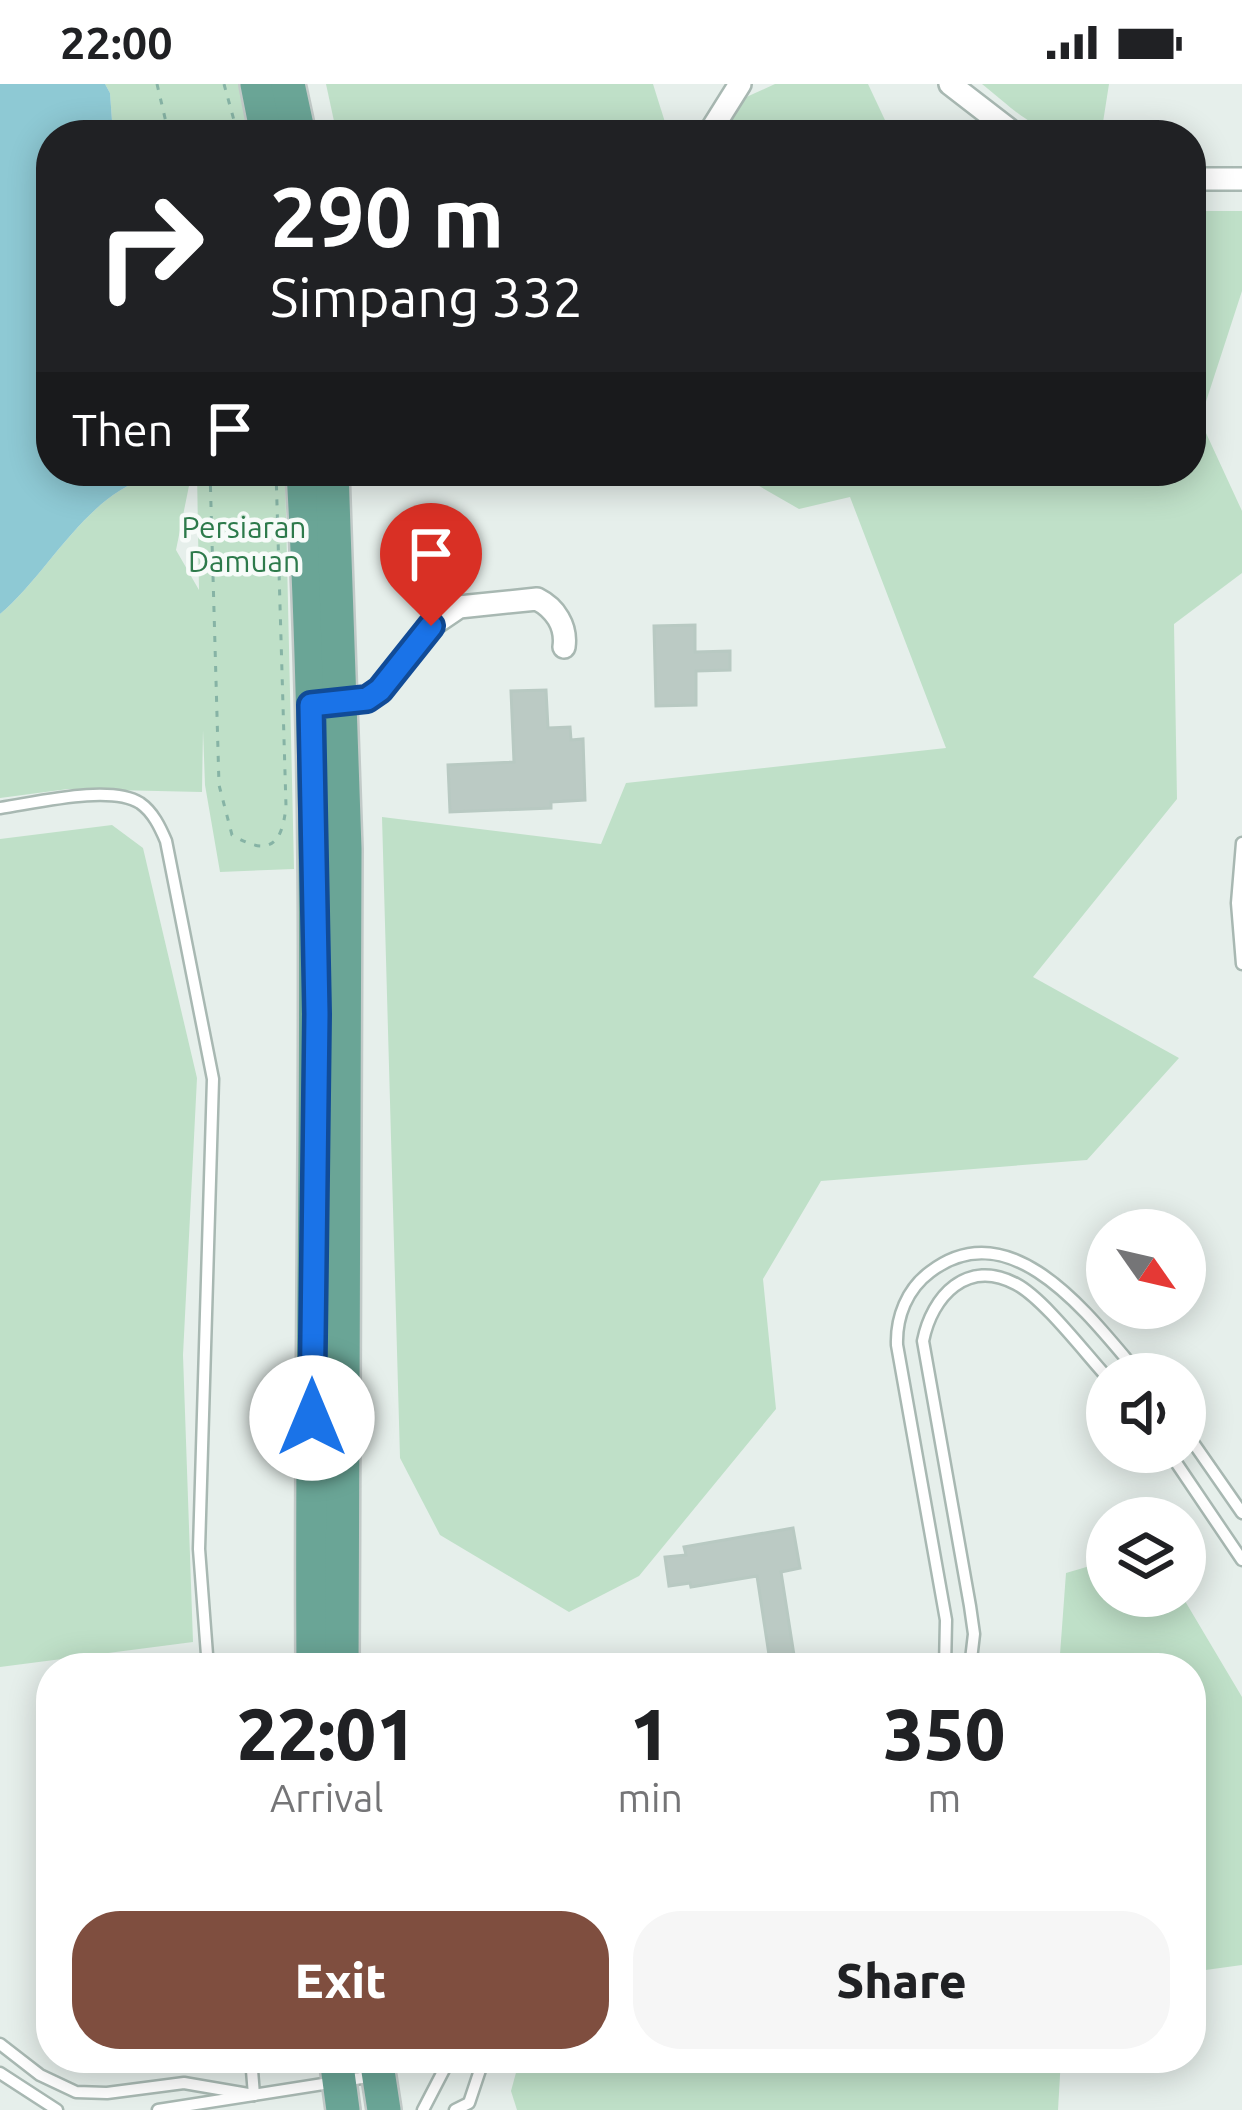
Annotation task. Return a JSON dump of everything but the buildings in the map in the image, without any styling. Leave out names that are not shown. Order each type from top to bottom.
[{"type":"main road","points":[[257,84],[264,120]]},
{"type":"main road","points":[[289,84],[295,120]]},
{"type":"main road","points":[[305,486],[327,704],[342,1653]]},
{"type":"main road","points":[[313,1653],[311,1305],[332,486]]},
{"type":"main road","points":[[378,2073],[384,2110]]},
{"type":"street","points":[[717,120],[740,84]]},
{"type":"street","points":[[950,84],[997,120]]},
{"type":"street","points":[[1206,179],[1242,179]]},
{"type":"street","points":[[327,704],[367,699],[380,690],[431,626],[459,607],[537,599],[556,613],[564,647]]},
{"type":"lane","points":[[0,808],[119,794],[141,803],[166,842],[213,1079],[199,1549],[207,1653]]},
{"type":"lane","points":[[1242,843],[1237,903],[1242,964]]},
{"type":"lane","points":[[945,1653],[946,1620],[897,1345],[896,1326],[914,1289],[946,1262],[967,1255],[1013,1258],[1052,1281],[1119,1353]]},
{"type":"lane","points":[[972,1653],[970,1606],[923,1342],[931,1311],[939,1297],[963,1281],[990,1277],[1016,1284],[1086,1356]]},
{"type":"lane","points":[[1206,1461],[1242,1513]]},
{"type":"lane","points":[[1183,1473],[1242,1559]]},
{"type":"lane","points":[[0,2044],[36,2072]]},
{"type":"lane","points":[[0,2073],[57,2110]]},
{"type":"lane","points":[[37,2073],[76,2092],[184,2083],[254,2095]]},
{"type":"lane","points":[[252,2073],[254,2095]]},
{"type":"lane","points":[[423,2110],[442,2073]]},
{"type":"lane","points":[[455,2110],[469,2103],[479,2073]]},
{"type":"lane","points":[[184,2083],[187,2108]]},
{"type":"lane","points":[[158,2110],[340,2083]]},
{"type":"path","points":[[157,84],[165,120]]},
{"type":"path","points":[[224,84],[234,120]]},
{"type":"path","points":[[210,486],[219,785],[232,835],[254,848],[269,846],[284,832],[286,806],[276,486]]},
{"type":"green space","points":[[105,84],[239,84],[247,120],[112,120]]},
{"type":"green space","points":[[326,84],[653,84],[664,120],[334,120]]},
{"type":"green space","points":[[775,84],[868,84],[885,120],[730,120],[742,99]]},
{"type":"green space","points":[[982,84],[1109,84],[1103,120],[1030,120]]},
{"type":"green space","points":[[1206,211],[1242,211],[1242,291],[1206,402]]},
{"type":"green space","points":[[1206,433],[1242,511],[1242,573],[1174,624],[1177,799],[1033,977],[1179,1058],[1087,1160],[821,1181],[763,1279],[776,1409],[639,1576],[569,1612],[440,1535],[400,1458],[382,817],[601,844],[626,783],[946,748],[850,497],[799,509],[759,486],[1206,486]]},
{"type":"green space","name":"Persiaran Damuan","points":[[189,486],[176,550],[199,590],[197,486],[285,486],[294,869],[220,872],[205,785],[203,730],[202,792],[68,789],[0,798],[0,614],[86,518],[126,487]]},
{"type":"green space","points":[[112,825],[143,848],[197,1078],[183,1355],[193,1642],[108,1653],[36,1653],[36,1662],[0,1667],[0,839]]},
{"type":"green space","points":[[1086,1567],[1086,1617],[1194,1617],[1242,1697],[1242,1965],[1206,1970],[1206,1653],[1060,1653],[1066,1573]]},
{"type":"green space","points":[[516,2073],[1060,2073],[1058,2110],[517,2110],[511,2091]]},
{"type":"water","points":[[0,84],[105,84],[112,120],[36,120],[36,486],[128,486],[86,518],[0,614]]},
{"type":"route","points":[[312,1418],[317,1014],[311,705],[367,699],[380,690],[431,626]]}]
